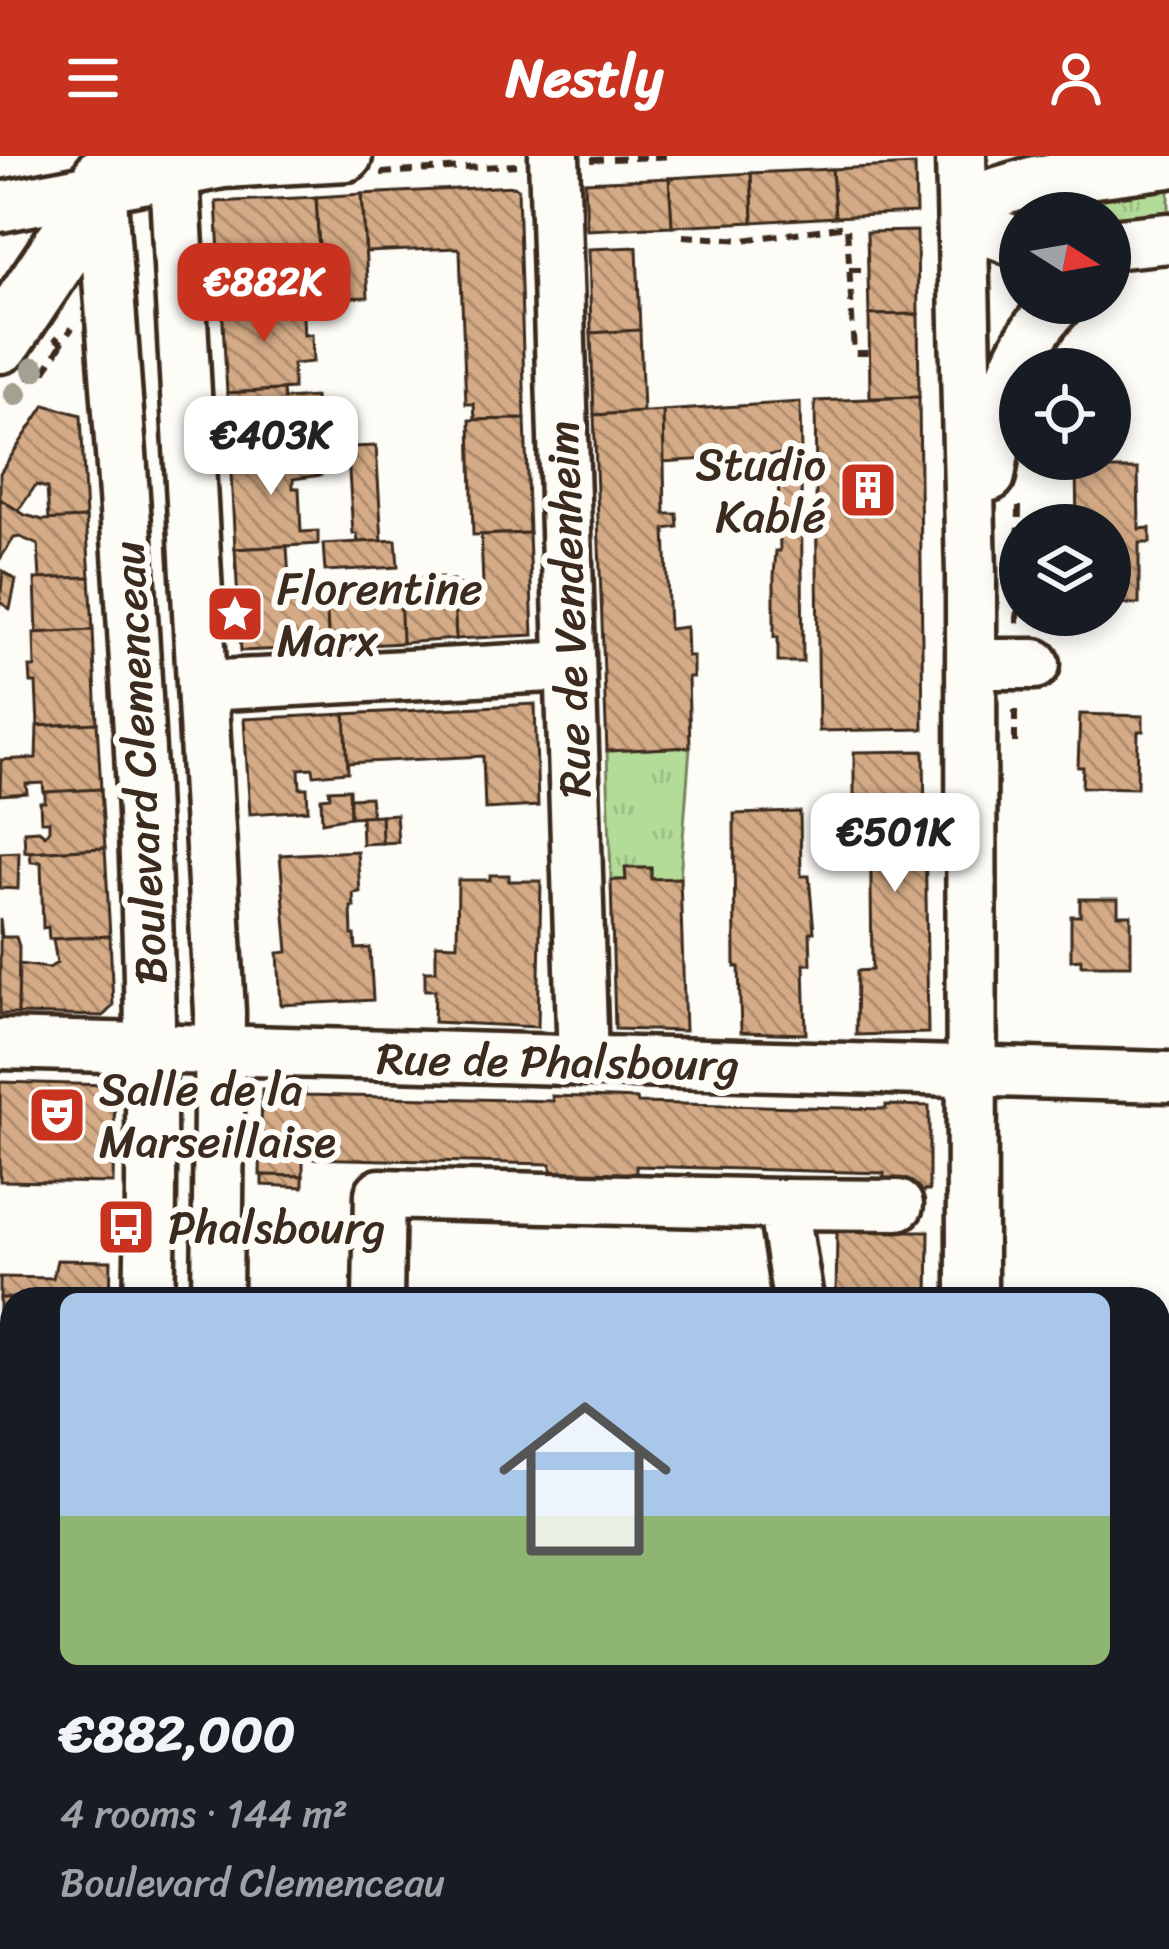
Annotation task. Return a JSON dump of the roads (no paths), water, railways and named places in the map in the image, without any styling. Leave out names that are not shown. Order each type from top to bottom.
[{"type":"main road","points":[[0,342],[134,167]]},
{"type":"street","points":[[0,207],[134,167],[347,156]]},
{"type":"street","name":"Rue de Vendenheim","points":[[554,156],[583,1061]]},
{"type":"street","points":[[962,156],[971,575],[972,1287]]},
{"type":"street","points":[[964,222],[994,193],[1035,181],[1169,163]]},
{"type":"street","name":"Boulevard Clemenceau","points":[[134,167],[203,686],[221,1053],[217,1287]]},
{"type":"street","name":"Boulevard Clemenceau","points":[[134,167],[135,661],[153,1046],[149,1287]]},
{"type":"street","points":[[964,222],[999,235]]},
{"type":"street","points":[[971,575],[1006,384],[1040,324]]},
{"type":"street","points":[[971,664],[1034,664]]},
{"type":"street","points":[[203,686],[569,666]]},
{"type":"street","name":"Rue de Phalsbourg","points":[[0,1044],[1169,1077]]},
{"type":"street","points":[[378,1287],[380,1194],[898,1205]]},
{"type":"street","points":[[783,1204],[796,1287]]},
{"type":"place","name":"Studio Kablé","points":[[868,490]]},
{"type":"place","name":"Florentine Marx","points":[[235,614]]},
{"type":"place","name":"Salle de la Marseillaise","points":[[57,1115]]},
{"type":"place","name":"Phalsbourg","points":[[126,1227]]}]
